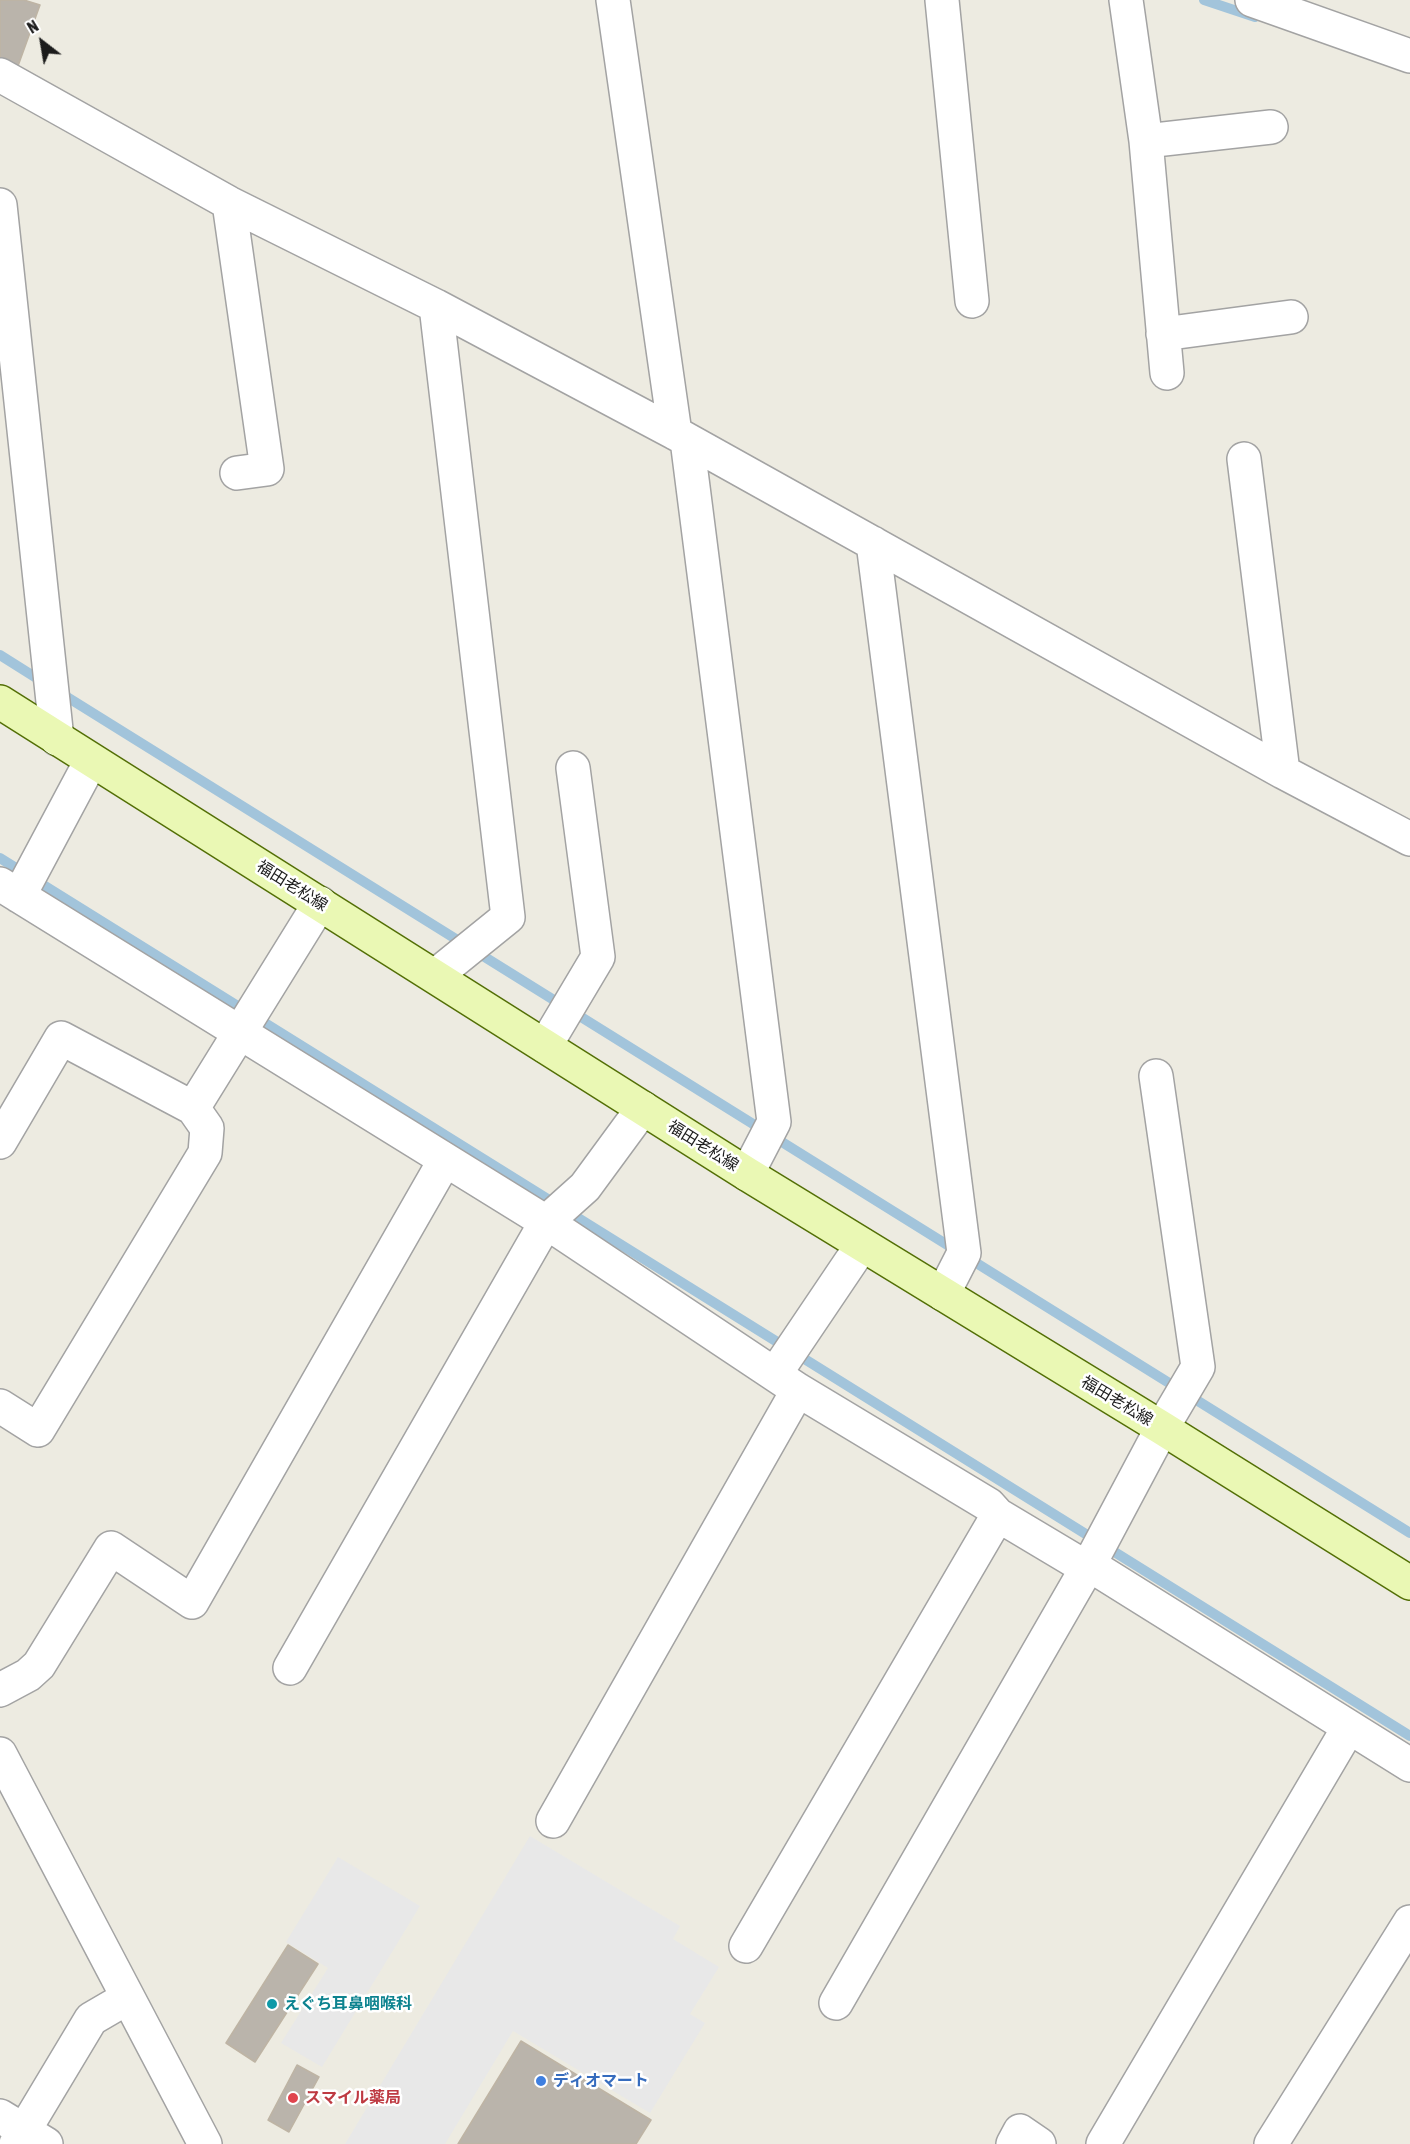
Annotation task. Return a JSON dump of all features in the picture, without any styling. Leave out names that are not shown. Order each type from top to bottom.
[{"type":"main road","name":"福田老松線","points":[[0,702],[747,1174],[1410,1583]]},
{"type":"street","points":[[613,0],[681,436],[774,1122],[747,1174]]},
{"type":"street","points":[[942,0],[972,301]]},
{"type":"street","points":[[1126,0],[1146,141],[1167,373]]},
{"type":"street","points":[[1252,0],[1410,56]]},
{"type":"street","points":[[0,75],[229,203],[436,306],[681,436],[873,543],[1280,759],[1410,839]]},
{"type":"street","points":[[1146,141],[1271,127]]},
{"type":"street","points":[[229,203],[267,469],[237,473]]},
{"type":"street","points":[[0,206],[57,739]]},
{"type":"street","points":[[435,976],[508,917],[436,306]]},
{"type":"street","points":[[1163,334],[1291,317]]},
{"type":"street","points":[[1244,459],[1280,759]]},
{"type":"street","points":[[873,543],[961,1259],[943,1294]]},
{"type":"street","points":[[91,761],[20,883],[247,1020],[445,1160],[557,1212],[989,1505],[998,1515],[1075,1561],[1096,1550]]},
{"type":"street","points":[[545,1046],[598,957],[573,768]]},
{"type":"street","points":[[193,1108],[320,903]]},
{"type":"street","points":[[0,1142],[61,1038],[193,1108],[207,1128],[205,1153],[38,1430],[0,1406]]},
{"type":"street","points":[[836,2003],[1096,1550],[1198,1367],[1156,1076]]},
{"type":"street","points":[[290,1668],[557,1212],[585,1187],[643,1108]]},
{"type":"street","points":[[0,1690],[28,1675],[39,1665],[111,1548],[192,1602],[445,1160]]},
{"type":"street","points":[[553,1821],[788,1367],[862,1245]]},
{"type":"street","points":[[746,1946],[998,1515]]},
{"type":"street","points":[[1096,1550],[1349,1727],[1410,1765]]},
{"type":"street","points":[[1103,2144],[1349,1727]]},
{"type":"street","points":[[0,1754],[205,2144]]},
{"type":"street","points":[[1271,2144],[1410,1922]]},
{"type":"street","points":[[22,2134],[91,2019],[127,1998]]},
{"type":"street","points":[[1013,2144],[1020,2132],[1039,2144]]},
{"type":"shaded area","points":[[530,1836],[680,1926],[673,1939],[719,1967],[690,2014],[705,2023],[650,2113],[513,2031],[445,2144],[345,2144]]},
{"type":"shaded area","points":[[338,1857],[420,1906],[322,2067],[281,2043],[328,1968],[286,1942]]},
{"type":"building","points":[[0,0],[24,0],[40,5],[18,66],[0,59]]},
{"type":"building","name":"えぐち耳鼻咽喉科","points":[[288,1945],[318,1964],[255,2062],[226,2043]]},
{"type":"building","name":"ディオマート","points":[[521,2041],[651,2120],[636,2144],[458,2144]]},
{"type":"building","name":"スマイル薬局","points":[[297,2065],[319,2077],[289,2132],[268,2120]]},
{"type":"waterway","points":[[1204,0],[1255,17]]},
{"type":"waterway","points":[[0,655],[46,684]]},
{"type":"waterway","points":[[59,692],[1410,1533]]},
{"type":"waterway","points":[[0,858],[1410,1736]]},
{"type":"place","name":"えぐち耳鼻咽喉科","points":[[272,2004]]},
{"type":"place","name":"ディオマート","points":[[541,2081]]},
{"type":"place","name":"スマイル薬局","points":[[293,2098]]}]
